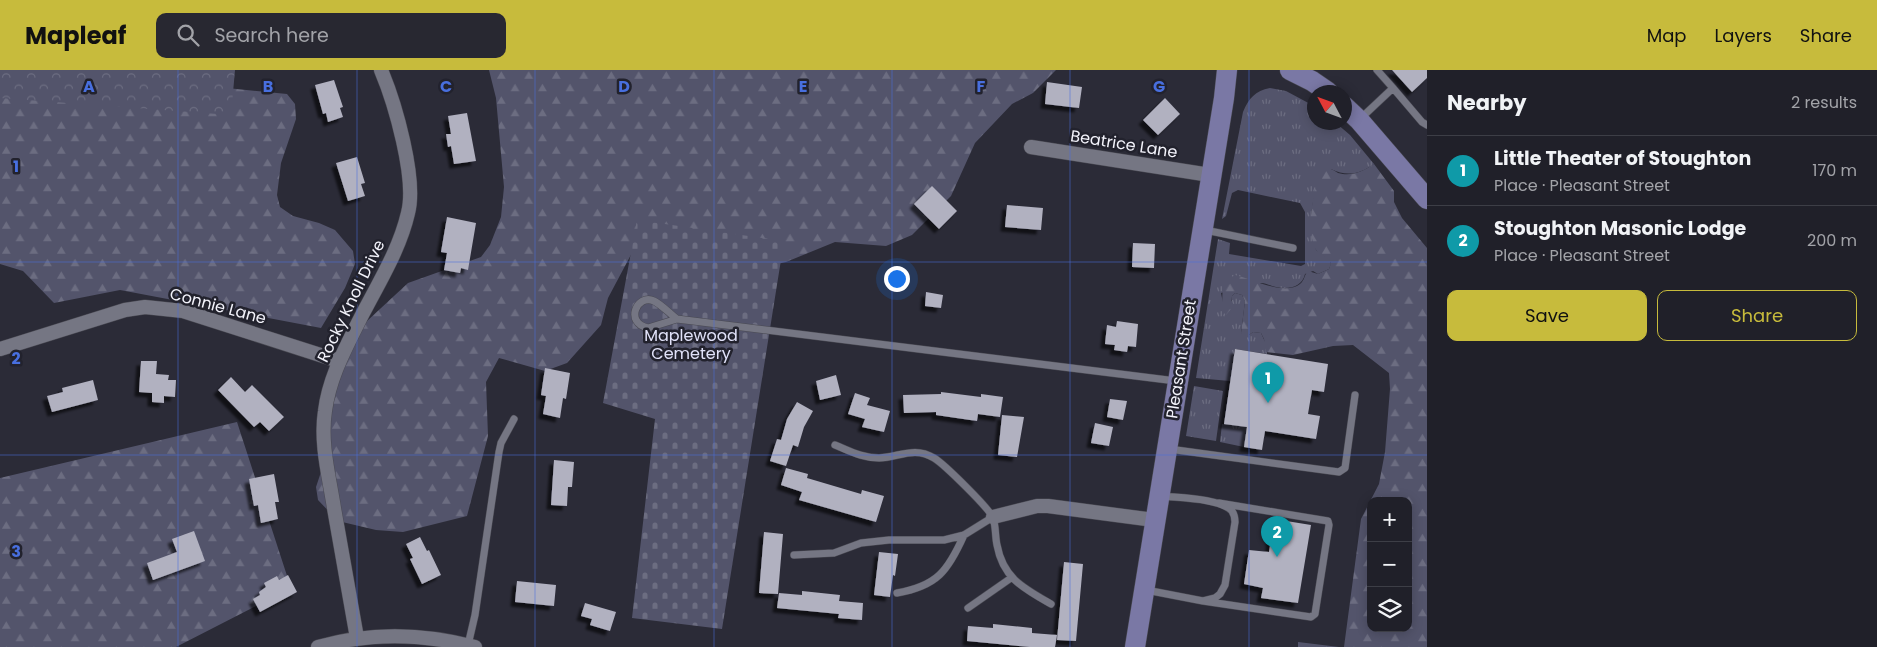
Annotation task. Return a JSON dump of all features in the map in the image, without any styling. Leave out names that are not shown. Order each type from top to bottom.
[{"type":"main road","name":"Pleasant Street","points":[[1134,647],[1166,448],[1179,382],[1227,70]]},
{"type":"main road","points":[[1290,70],[1318,85]]},
{"type":"main road","points":[[1352,113],[1427,199]]},
{"type":"street","name":"Rocky Knoll Drive","points":[[357,638],[324,444],[325,409],[339,360],[398,246],[409,211],[408,170],[393,105],[381,70]]},
{"type":"street","name":"Beatrice Lane","points":[[1031,147],[1210,175]]},
{"type":"street","name":"Connie Lane","points":[[0,349],[125,310],[146,306],[183,311],[339,360]]},
{"type":"street","points":[[993,517],[1037,506],[1048,506],[1154,520]]},
{"type":"street","points":[[318,647],[357,638],[388,635],[417,637],[471,646]]},
{"type":"lane","points":[[1377,70],[1422,122],[1427,125]]},
{"type":"lane","points":[[1352,113],[1393,88]]},
{"type":"lane","points":[[1202,230],[1293,248]]},
{"type":"lane","points":[[677,320],[658,304],[650,300],[638,305],[634,313],[636,322],[648,328],[677,320],[1179,382]]},
{"type":"lane","points":[[1166,448],[1339,472],[1343,471],[1345,468],[1355,395]]},
{"type":"lane","points":[[471,646],[499,452],[501,443],[514,419]]},
{"type":"lane","points":[[836,445],[861,457],[880,458],[923,452],[936,459],[953,474],[993,517],[1001,562],[1011,578],[1026,590],[1051,604]]},
{"type":"lane","points":[[1143,589],[1203,601],[1311,618],[1315,614],[1318,596],[1328,521],[1219,503],[1158,496]]},
{"type":"lane","points":[[1203,601],[1220,594],[1225,585],[1235,516],[1231,510],[1219,503]]},
{"type":"lane","points":[[794,555],[834,553],[861,543],[889,540],[944,540],[964,535],[993,517]]},
{"type":"lane","points":[[897,593],[914,590],[938,576],[947,568],[964,535]]},
{"type":"lane","points":[[968,608],[1011,578]]},
{"type":"green space","points":[[0,70],[217,70],[227,88],[287,94],[295,104],[296,119],[281,163],[277,195],[280,207],[293,216],[319,223],[335,230],[353,251],[355,264],[345,288],[321,328],[120,290],[54,303],[23,271],[0,264]]},
{"type":"green space","points":[[0,70],[235,70],[231,115],[0,98]]},
{"type":"green space","points":[[489,70],[1056,70],[1033,93],[1012,104],[975,143],[951,196],[912,235],[886,246],[835,242],[786,262],[758,268],[634,249],[608,298],[601,325],[567,363],[545,371],[499,358],[486,382],[488,436],[467,516],[403,532],[376,530],[338,521],[318,500],[316,487],[321,472],[337,378],[353,334],[408,283],[481,257],[490,245],[501,217],[504,187],[496,98]]},
{"type":"green space","points":[[1270,88],[1286,91],[1307,102],[1307,130],[1344,130],[1374,164],[1364,170],[1348,174],[1331,169],[1315,194],[1311,215],[1316,250],[1330,260],[1329,269],[1318,274],[1313,271],[1305,274],[1298,285],[1290,288],[1274,287],[1261,283],[1221,293],[1223,303],[1232,301],[1232,296],[1235,293],[1242,295],[1245,301],[1241,333],[1249,335],[1253,332],[1261,333],[1266,344],[1267,354],[1235,349],[1230,381],[1196,378],[1218,239],[1230,243],[1229,254],[1301,266],[1305,264],[1305,212],[1300,203],[1238,190],[1232,193],[1226,216],[1222,219],[1243,112],[1253,96],[1260,91]]},
{"type":"green space","points":[[1374,164],[1394,191],[1394,202],[1402,218],[1427,248],[1427,647],[1344,647],[1361,519],[1367,507],[1367,632],[1412,632],[1412,497],[1372,497],[1379,484],[1385,452],[1390,389],[1389,373],[1353,345],[1333,346],[1293,355],[1266,352],[1261,333],[1253,332],[1243,336],[1241,333],[1245,301],[1242,295],[1235,293],[1232,296],[1231,309],[1226,315],[1221,310],[1224,287],[1229,279],[1235,275],[1268,286],[1286,288],[1300,284],[1308,271],[1318,274],[1329,269],[1331,263],[1316,250],[1311,233],[1312,208],[1316,187],[1323,172],[1328,169],[1343,174],[1361,171]]},
{"type":"green space","name":"Maplewood Cemetery","points":[[637,220],[784,241],[722,629],[632,618],[655,419],[603,403]]},
{"type":"green space","points":[[1194,386],[1223,391],[1216,441],[1186,436]]},
{"type":"green space","points":[[237,422],[291,588],[176,647],[0,647],[0,478]]},
{"type":"green space","points":[[1222,424],[1247,427],[1244,447],[1220,442]]},
{"type":"green space","points":[[1298,642],[1339,647],[1298,647]]},
{"type":"building","points":[[1392,70],[1427,70],[1427,78],[1412,92]]},
{"type":"building","points":[[334,80],[343,107],[340,108],[343,117],[328,122],[326,113],[323,114],[315,85]]},
{"type":"building","points":[[1047,82],[1082,87],[1079,108],[1045,104]]},
{"type":"building","points":[[1165,98],[1180,114],[1158,135],[1143,120]]},
{"type":"building","points":[[467,113],[476,161],[454,164],[451,146],[448,147],[446,134],[451,134],[448,116]]},
{"type":"building","points":[[357,157],[365,183],[361,184],[365,196],[348,201],[336,163]]},
{"type":"building","points":[[932,186],[957,211],[939,229],[914,204]]},
{"type":"building","points":[[1007,205],[1043,208],[1041,230],[1005,227]]},
{"type":"building","points":[[447,217],[476,223],[468,270],[461,268],[460,273],[444,270],[447,253],[441,252]]},
{"type":"building","points":[[1133,243],[1155,244],[1154,268],[1132,267]]},
{"type":"building","points":[[926,292],[943,295],[941,308],[925,306]]},
{"type":"building","points":[[1117,321],[1138,324],[1136,347],[1128,346],[1127,352],[1114,350],[1115,345],[1105,344],[1107,325],[1116,327]]},
{"type":"building","points":[[1235,349],[1328,364],[1324,392],[1312,390],[1308,414],[1320,416],[1316,439],[1265,431],[1262,450],[1244,447],[1247,427],[1224,424]]},
{"type":"building","points":[[141,361],[157,361],[156,374],[169,375],[168,380],[176,380],[175,397],[164,396],[164,403],[152,402],[152,393],[139,392]]},
{"type":"building","points":[[545,368],[570,373],[566,399],[563,398],[560,418],[543,414],[546,396],[541,395]]},
{"type":"building","points":[[836,375],[841,395],[820,400],[816,381]]},
{"type":"building","points":[[231,377],[245,392],[252,385],[284,417],[269,431],[260,422],[254,427],[218,390]]},
{"type":"building","points":[[93,380],[98,400],[52,412],[47,396],[63,392],[62,388]]},
{"type":"building","points":[[941,392],[981,397],[981,394],[1003,397],[1000,417],[978,414],[977,421],[936,415],[936,412],[904,413],[903,395],[941,394]]},
{"type":"building","points":[[855,393],[870,398],[867,405],[890,411],[884,432],[862,427],[865,419],[848,414]]},
{"type":"building","points":[[1110,399],[1127,401],[1123,420],[1107,417]]},
{"type":"building","points":[[797,402],[813,411],[804,427],[798,447],[793,445],[786,466],[770,461],[777,439],[781,440],[787,419]]},
{"type":"building","points":[[1002,415],[1024,417],[1017,457],[998,455]]},
{"type":"building","points":[[1095,423],[1113,427],[1109,446],[1091,443]]},
{"type":"building","points":[[554,460],[574,462],[572,487],[568,487],[567,506],[551,505]]},
{"type":"building","points":[[786,468],[808,474],[807,478],[861,494],[862,490],[884,496],[876,522],[799,500],[802,492],[781,485]]},
{"type":"building","points":[[274,474],[279,502],[275,502],[278,519],[261,523],[258,505],[254,506],[249,479]]},
{"type":"building","points":[[1274,519],[1311,525],[1298,603],[1261,598],[1263,588],[1244,584],[1249,550],[1269,552]]},
{"type":"building","points":[[194,531],[205,561],[153,580],[147,563],[177,552],[172,539]]},
{"type":"building","points":[[764,532],[783,534],[778,594],[759,593]]},
{"type":"building","points":[[420,537],[427,551],[429,550],[441,575],[422,584],[410,559],[413,558],[406,544]]},
{"type":"building","points":[[879,552],[898,554],[890,597],[874,595]]},
{"type":"building","points":[[1064,562],[1083,564],[1076,641],[1057,640]]},
{"type":"building","points":[[288,575],[297,592],[260,612],[253,599],[260,595],[259,592],[266,587],[264,583],[277,576],[279,580]]},
{"type":"building","points":[[517,581],[556,585],[554,606],[515,602]]},
{"type":"building","points":[[802,591],[840,595],[839,601],[863,603],[862,620],[838,618],[839,614],[777,608],[779,593],[802,595]]},
{"type":"building","points":[[585,603],[616,612],[610,631],[590,625],[592,619],[581,616]]},
{"type":"building","points":[[993,624],[1032,628],[1032,633],[1057,635],[1055,647],[1030,647],[967,641],[968,626],[993,628]]},
{"type":"place","name":"Little Theater of Stoughton","points":[[1268,403]]},
{"type":"place","name":"Stoughton Masonic Lodge","points":[[1277,557]]}]
